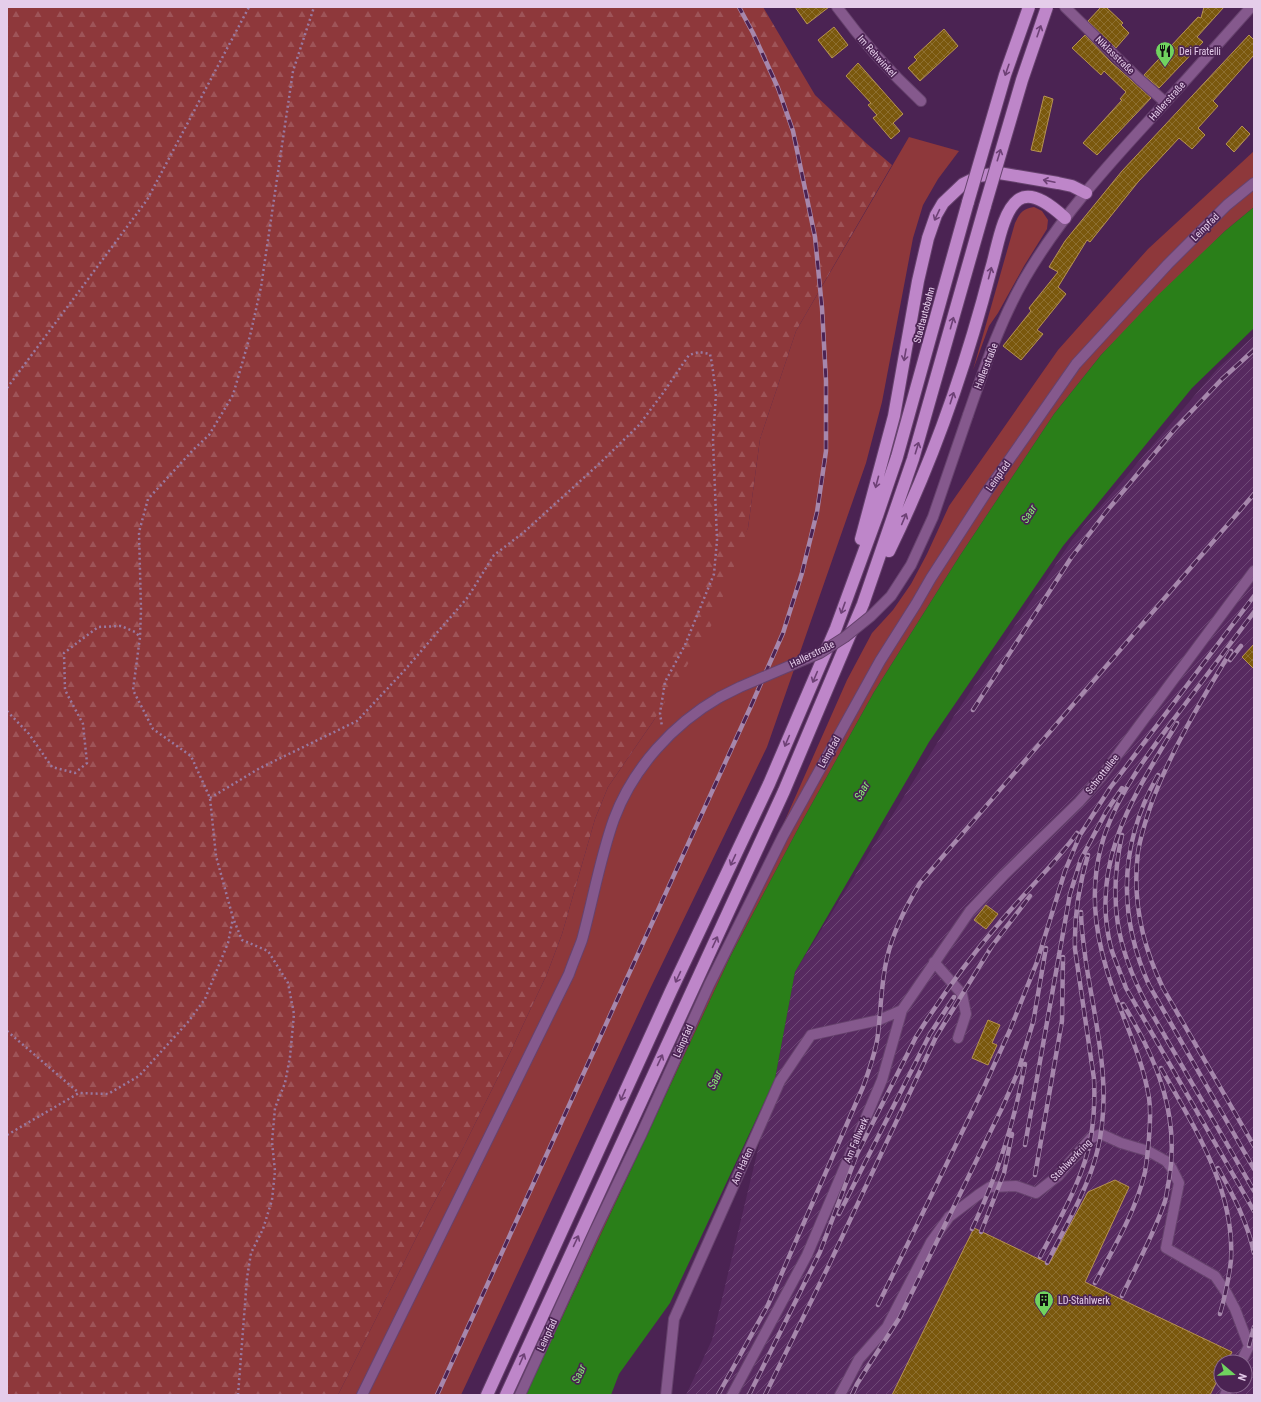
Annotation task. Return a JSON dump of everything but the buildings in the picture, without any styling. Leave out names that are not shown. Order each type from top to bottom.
[{"type":"highway","name":"Stadtautobahn","points":[[487,1395],[671,991],[769,784],[836,628],[897,457],[1005,75],[1029,7]]},
{"type":"highway","points":[[863,604],[913,460],[1020,87],[1047,7]]},
{"type":"highway","points":[[851,588],[862,538],[894,416],[918,281],[928,238],[936,215],[943,203],[963,184],[980,176],[1000,173],[1072,186],[1086,192]]},
{"type":"highway","points":[[506,1395],[784,791],[863,604],[901,526],[945,419],[985,295],[1009,210],[1019,199],[1028,196],[1040,199],[1065,218]]},
{"type":"street","name":"Im Rehwinkel","points":[[837,7],[853,29],[886,67],[921,102]]},
{"type":"street","name":"Niklasstraße","points":[[1065,7],[1139,79],[1165,102]]},
{"type":"street","name":"Hallerstraße","points":[[362,1395],[568,974],[581,941],[604,850],[614,818],[627,791],[641,769],[664,741],[680,725],[696,713],[720,697],[746,684],[820,653],[845,637],[872,616],[891,596],[911,565],[933,517],[985,368],[1008,311],[1024,279],[1065,218],[1086,192],[1251,7]]},
{"type":"street","name":"Leinpfad","points":[[520,1395],[590,1240],[641,1134],[709,985],[783,836],[880,660],[986,493],[1076,364],[1168,264],[1227,205],[1254,183]]},
{"type":"street","name":"Schrottallee","points":[[934,962],[970,911],[1004,875],[1079,802],[1101,777],[1254,571]]},
{"type":"street","name":"Am Fallwerk","points":[[732,1395],[806,1254],[882,1080],[902,1010],[934,962]]},
{"type":"street","points":[[934,962],[962,994],[966,1014],[958,1038]]},
{"type":"street","name":"Am Hafen","points":[[666,1395],[674,1319],[780,1081],[811,1035],[879,1020],[902,1010]]},
{"type":"street","name":"Stahlwerkring","points":[[840,1395],[859,1359],[886,1326],[931,1242],[949,1218],[990,1186],[1016,1186],[1036,1193],[1058,1176],[1091,1138],[1101,1134],[1121,1144],[1148,1151],[1166,1162],[1171,1167],[1179,1182],[1166,1248],[1215,1276],[1235,1309],[1249,1346],[1245,1354]]},
{"type":"path","points":[[7,388],[148,200],[249,7]]},
{"type":"path","points":[[238,1395],[247,1278],[251,1253],[263,1228],[272,1200],[275,1171],[272,1142],[274,1108],[285,1083],[290,1057],[294,1014],[288,983],[268,952],[242,940],[233,918],[216,856],[210,798],[191,756],[153,729],[133,690],[140,637],[141,610],[139,532],[148,499],[193,450],[209,435],[233,395],[250,336],[261,287],[293,71],[314,7]]},
{"type":"path","points":[[210,798],[260,768],[357,720],[403,672],[468,597],[494,554],[523,533],[599,464],[638,425],[663,393],[689,355],[699,352],[710,354],[716,394],[713,440],[717,540],[714,574],[685,645],[665,682],[660,713],[664,741]]},
{"type":"path","points":[[7,711],[29,734],[52,767],[75,773],[87,762],[83,724],[65,690],[64,653],[98,627],[121,626],[135,632],[140,637]]},
{"type":"path","points":[[7,1135],[79,1093],[108,1094],[138,1076],[188,1022],[205,999],[228,943],[233,918]]},
{"type":"path","points":[[7,1031],[79,1093]]},
{"type":"shaded area","points":[[1254,336],[1254,1395],[686,1395],[712,1340],[775,1079],[795,972],[954,716],[1072,540],[1218,368]]},
{"type":"green space","points":[[7,7],[763,7],[815,95],[866,143],[892,165],[796,331],[760,439],[748,528],[714,621],[654,720],[608,787],[595,819],[562,934],[547,974],[463,1148],[428,1214],[338,1395],[7,1395]]},
{"type":"green space","points":[[909,137],[959,151],[938,179],[923,205],[913,238],[882,402],[866,463],[767,747],[649,991],[461,1395],[338,1395],[428,1214],[463,1148],[547,974],[562,934],[595,819],[608,787],[654,720],[748,528],[760,439],[796,331]]},
{"type":"green space","points":[[1254,151],[1254,207],[1225,231],[1101,355],[1054,414],[959,557],[874,692],[800,825],[731,955],[526,1395],[519,1395],[702,1008],[847,680],[872,633],[893,610],[911,584],[927,554],[949,506],[1058,350],[1148,249]]},
{"type":"green space","points":[[1034,207],[1042,211],[1048,220],[1047,229],[989,326],[973,370],[1015,223],[1022,212]]},
{"type":"water","name":"Saar","points":[[1254,207],[1254,328],[1192,388],[1063,546],[929,742],[795,972],[775,1079],[670,1303],[619,1374],[611,1395],[526,1395],[731,955],[800,825],[874,692],[959,557],[1054,414],[1101,355],[1157,296],[1225,231]]},
{"type":"railway","points":[[437,1395],[783,633],[802,573],[817,512],[826,451],[826,381],[822,308],[815,237],[793,131],[778,88],[753,33],[739,7]]},
{"type":"railway","points":[[973,710],[1071,558],[1106,512],[1174,430],[1222,379],[1254,350]]},
{"type":"railway","points":[[718,1395],[768,1305],[863,1087],[876,1047],[883,977],[887,958],[900,919],[920,883],[1254,494]]},
{"type":"railway","points":[[878,1305],[984,1087],[1010,1030],[1037,962],[1065,871],[1080,835],[1110,788],[1254,596]]},
{"type":"railway","points":[[1095,1283],[1124,1229],[1136,1201],[1145,1172],[1150,1118],[1149,1098],[1143,1071],[1114,992],[1099,939],[1096,921],[1095,884],[1101,847],[1115,810],[1135,774],[1159,739],[1254,612]]},
{"type":"railway","points":[[1230,660],[1241,646]]},
{"type":"railway","points":[[1231,651],[1179,742],[1153,799],[1139,845],[1136,870],[1136,887],[1140,922],[1144,939],[1163,988],[1254,1146]]},
{"type":"railway","points":[[1177,723],[1132,802],[1120,830],[1111,857],[1106,886],[1106,916],[1111,948],[1126,988],[1254,1211]]},
{"type":"railway","points":[[1158,775],[1145,801],[1136,827],[1130,853],[1127,879],[1131,932],[1149,985],[1254,1169]]},
{"type":"railway","points":[[1025,1145],[1070,894],[1081,859],[1106,812],[1122,788]]},
{"type":"railway","points":[[749,1395],[820,1252],[857,1154],[916,1037],[935,1007],[978,949],[1010,910],[1059,856],[1077,833]]},
{"type":"railway","points":[[1122,835],[1116,880],[1116,902],[1122,943],[1128,963],[1136,984],[1147,1005],[1254,1191]]},
{"type":"railway","points":[[1040,1257],[1063,1214],[1083,1168],[1088,1152],[1094,1115],[1094,1079],[1075,949],[1075,925],[1078,901],[1088,855]]},
{"type":"railway","points":[[989,950],[1030,896]]},
{"type":"railway","points":[[1047,1263],[1088,1180],[1097,1152],[1102,1129],[1103,1082],[1101,1058],[1086,963],[1081,912]]},
{"type":"railway","points":[[765,1395],[828,1267],[936,1037],[992,946]]},
{"type":"railway","points":[[1033,1023],[1046,948]]},
{"type":"railway","points":[[1035,1175],[1062,1021],[1063,957]]},
{"type":"railway","points":[[839,1214],[930,1034],[954,997]]},
{"type":"railway","points":[[1122,1296],[1160,1216],[1165,1201],[1172,1156],[1168,1110],[1163,1088],[1146,1046],[1123,1004]]},
{"type":"railway","points":[[852,1395],[857,1384],[900,1317],[1003,1106],[1018,1072],[1034,1019]]},
{"type":"railway","points":[[972,1229],[997,1169],[1004,1148],[1016,1106],[1025,1064]]},
{"type":"railway","points":[[1161,1068],[1199,1136],[1210,1160],[1226,1208],[1230,1234],[1231,1260],[1227,1287],[1220,1314]]},
{"type":"railway","points":[[981,1232],[1004,1173],[1012,1134]]},
{"type":"railway","points":[[1218,1168],[1235,1199],[1244,1220],[1254,1253]]},
{"type":"railway","points":[[1249,1346],[1254,1327]]},
{"type":"place","name":"Dei Fratelli","points":[[1165,68]]},
{"type":"place","name":"LD-Stahlwerk","points":[[1044,1317]]}]
